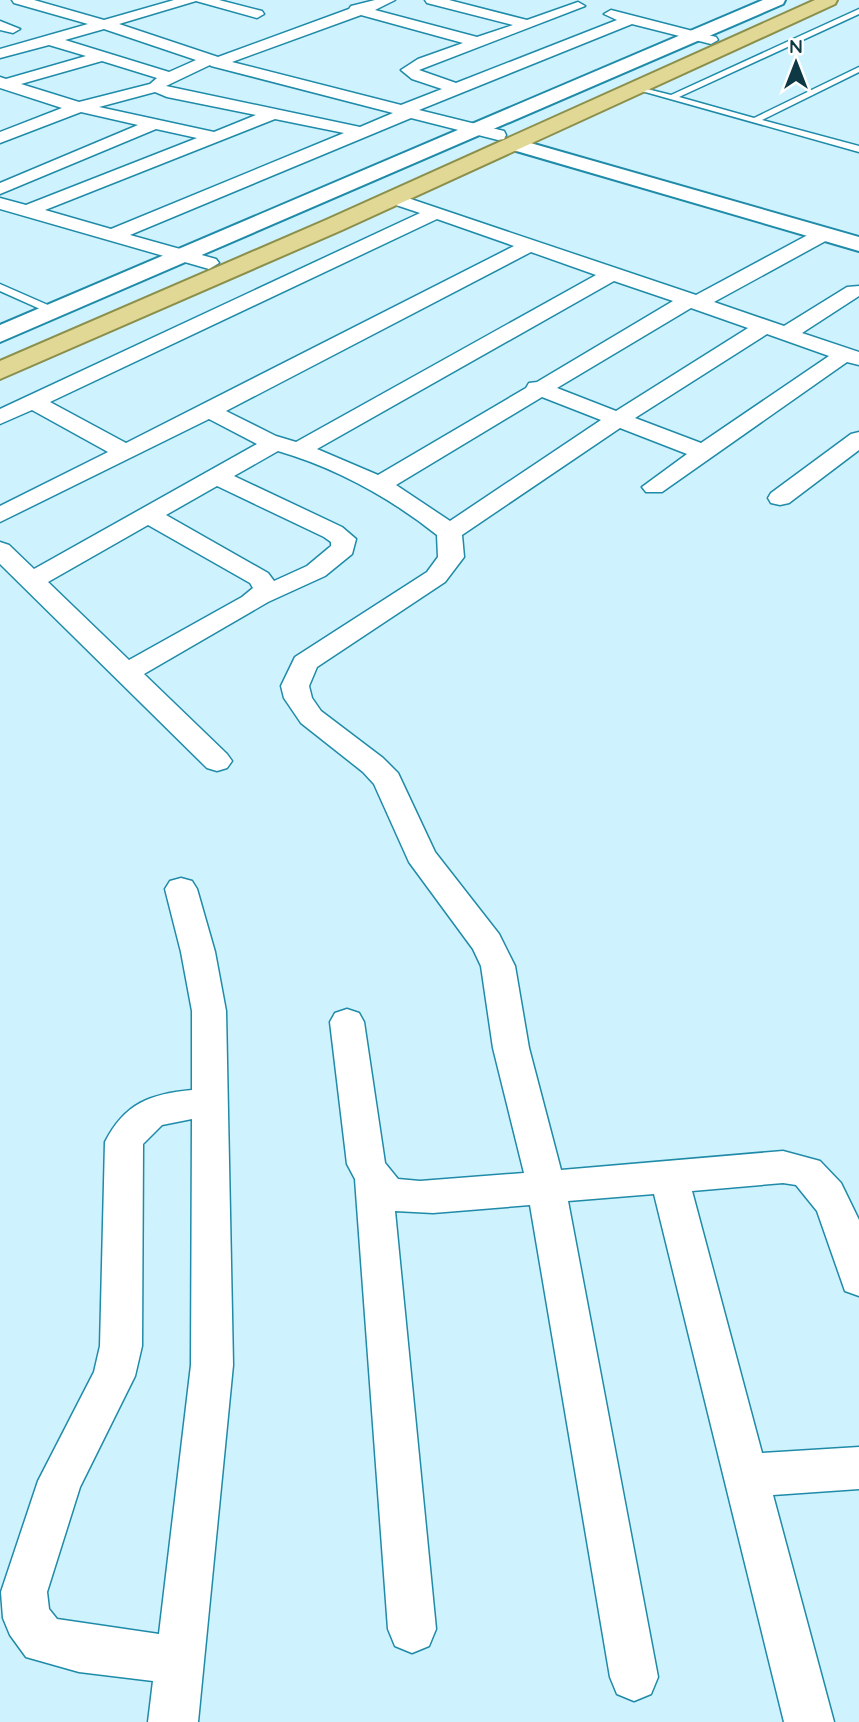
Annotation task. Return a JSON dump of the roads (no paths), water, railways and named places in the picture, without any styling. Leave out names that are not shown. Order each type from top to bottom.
[{"type":"main road","points":[[0,371],[393,198],[703,38],[800,0]]},
{"type":"main road","points":[[0,355],[209,263],[635,88],[829,0]]},
{"type":"street","points":[[19,0],[107,25],[213,62],[513,138],[859,232]]},
{"type":"street","points":[[39,6],[60,0]]},
{"type":"street","points":[[0,54],[189,0]]},
{"type":"street","points":[[202,0],[257,14]]},
{"type":"street","points":[[0,138],[80,107],[156,87],[171,77],[388,0]]},
{"type":"street","points":[[432,0],[527,24]]},
{"type":"street","points":[[555,0],[633,16],[703,38]]},
{"type":"street","points":[[0,334],[475,129],[703,38],[777,0]]},
{"type":"street","points":[[336,3],[477,42]]},
{"type":"street","points":[[457,89],[417,76],[409,70],[423,62],[527,24],[590,9]]},
{"type":"street","points":[[14,27],[68,14]]},
{"type":"street","points":[[113,235],[633,16]]},
{"type":"street","points":[[252,33],[277,40]]},
{"type":"street","points":[[52,41],[171,77]]},
{"type":"street","points":[[2,83],[103,56]]},
{"type":"street","points":[[57,69],[83,76]]},
{"type":"street","points":[[2,83],[80,107],[216,137]]},
{"type":"street","points":[[108,84],[134,91]]},
{"type":"street","points":[[156,87],[167,92],[362,132]]},
{"type":"street","points":[[12,103],[36,95]]},
{"type":"street","points":[[27,211],[274,114]]},
{"type":"street","points":[[0,188],[154,124]]},
{"type":"street","points":[[513,138],[859,244]]},
{"type":"street","points":[[393,198],[852,356]]},
{"type":"street","points":[[0,203],[209,263]]},
{"type":"street","points":[[0,417],[436,212]]},
{"type":"street","points":[[377,486],[537,388],[824,234]]},
{"type":"street","points":[[0,515],[324,353],[530,245]]},
{"type":"street","points":[[300,449],[612,274]]},
{"type":"street","points":[[449,532],[618,419],[775,330],[854,291]]},
{"type":"street","points":[[654,486],[852,356]]},
{"type":"street","points":[[537,388],[703,452]]},
{"type":"street","points":[[33,402],[124,451]]},
{"type":"street","points":[[207,410],[268,441],[300,449],[377,486],[416,508],[449,532],[452,545],[450,557],[436,577],[304,663],[295,687],[298,698],[311,717],[373,765],[387,780],[431,872],[487,943],[498,966],[511,1048],[546,1187],[634,1677]]},
{"type":"street","points":[[780,498],[859,439]]},
{"type":"street","points":[[32,581],[262,454],[269,447],[268,441]]},
{"type":"street","points":[[126,673],[262,596],[327,564],[344,549],[344,539],[333,532],[219,478]]},
{"type":"street","points":[[150,516],[259,578],[267,590],[262,596]]},
{"type":"street","points":[[0,550],[216,761]]},
{"type":"street","points":[[173,1722],[212,1365],[208,1011],[198,952],[181,889]]},
{"type":"street","points":[[347,1022],[362,1144],[373,1181],[412,1629]]},
{"type":"street","points":[[180,1660],[79,1648],[43,1640],[27,1618],[24,1592],[61,1481],[114,1376],[121,1346],[124,1142],[132,1126],[147,1114],[209,1102]]},
{"type":"street","points":[[373,1181],[385,1192],[406,1198],[783,1167],[806,1172],[820,1183],[832,1203],[859,1278]]},
{"type":"street","points":[[669,1176],[809,1722]]},
{"type":"street","points":[[745,1475],[859,1468]]},
{"type":"lane","points":[[671,98],[859,11]]},
{"type":"lane","points":[[754,121],[859,68]]},
{"type":"lane","points":[[635,88],[859,149]]},
{"type":"lane","points":[[0,287],[53,311]]}]
